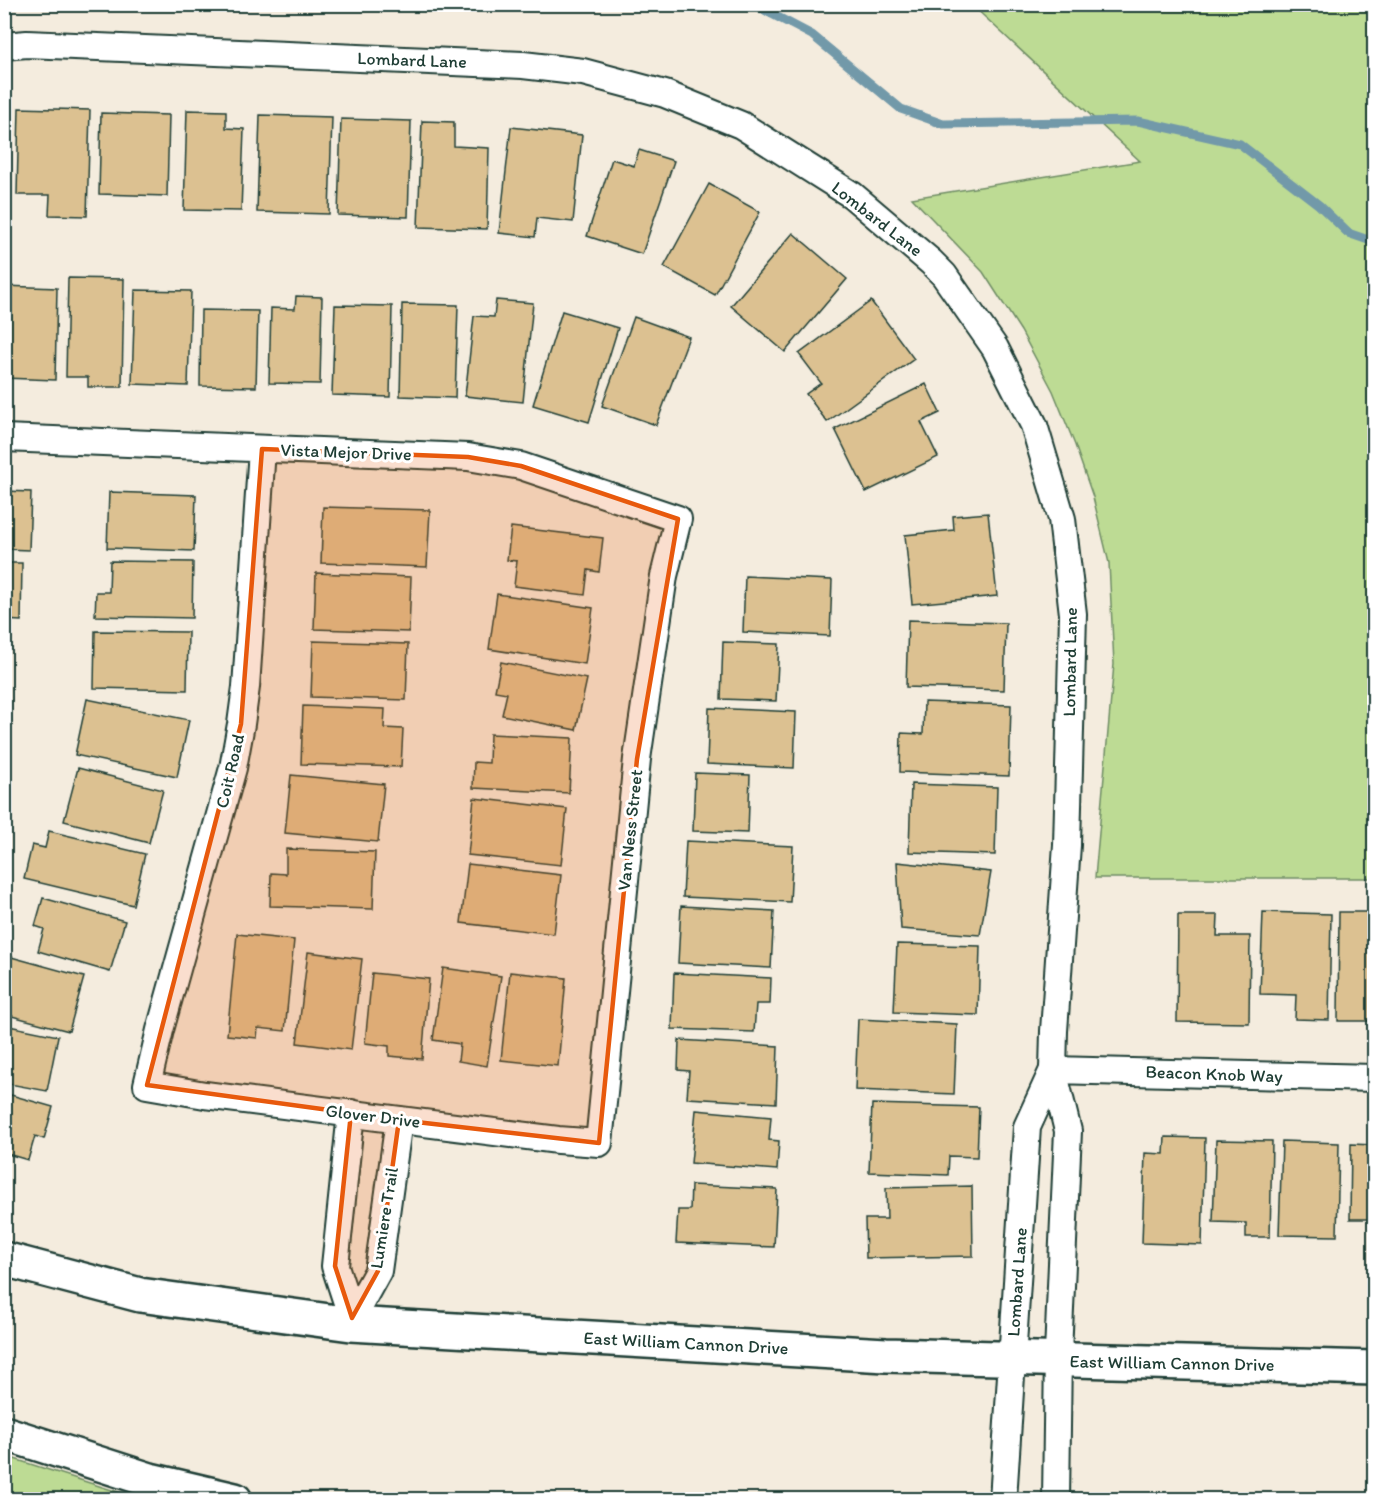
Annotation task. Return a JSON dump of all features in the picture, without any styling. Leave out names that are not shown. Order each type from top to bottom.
[{"type":"street","name":"Lombard Lane","points":[[4,46],[27,44],[523,65],[583,72],[665,94],[741,126],[852,195],[944,275],[995,348],[1035,425],[1062,519],[1073,614],[1067,845],[1053,1070],[1068,1131],[1058,1360],[1056,1500]]},
{"type":"street","name":"Vista Mejor Drive","points":[[4,438],[468,457],[521,466],[678,519]]},
{"type":"street","name":"Coit Road","points":[[147,1085],[160,1030],[233,768],[241,724],[246,687],[262,449]]},
{"type":"street","name":"Van Ness Street","points":[[599,1143],[637,759],[664,576],[678,519]]},
{"type":"street","name":"Lombard Lane","points":[[1003,1500],[1027,1127],[1053,1070]]},
{"type":"street","name":"Beacon Knob Way","points":[[1053,1070],[1374,1078]]},
{"type":"street","name":"Glover Drive","points":[[147,1085],[205,1095],[399,1120],[599,1143]]},
{"type":"street","name":"Lumiere Trail","points":[[351,1113],[335,1266],[352,1318],[378,1271],[399,1120]]},
{"type":"street","name":"East William Cannon Drive","points":[[4,1259],[140,1294],[351,1324],[874,1354],[1374,1368]]},
{"type":"street","points":[[4,1433],[150,1480],[235,1500]]},
{"type":"highlighted area","points":[[262,449],[468,457],[521,466],[678,519],[637,759],[599,1143],[399,1120],[378,1271],[352,1318],[335,1266],[351,1113],[147,1085],[241,724]]},
{"type":"green space","points":[[972,5],[1374,5],[1374,878],[1095,878],[1114,664],[1109,563],[1093,497],[1053,391],[1021,331],[983,272],[912,198],[1140,161]]},
{"type":"green space","points":[[5,1456],[140,1499],[5,1499]]},
{"type":"building","points":[[19,108],[90,110],[87,216],[49,215],[50,195],[17,195]]},
{"type":"building","points":[[187,110],[226,111],[226,128],[244,129],[241,211],[184,210]]},
{"type":"building","points":[[101,113],[169,115],[167,196],[99,194]]},
{"type":"building","points":[[260,115],[332,117],[329,214],[257,212]]},
{"type":"building","points":[[341,119],[411,121],[408,217],[338,215]]},
{"type":"building","points":[[422,121],[454,122],[454,146],[489,148],[487,229],[418,227]]},
{"type":"building","points":[[511,127],[582,135],[573,222],[537,218],[535,237],[499,233]]},
{"type":"building","points":[[639,150],[674,161],[642,254],[587,236],[612,159],[634,166]]},
{"type":"building","points":[[709,184],[760,212],[715,295],[664,267]]},
{"type":"building","points":[[793,233],[847,279],[785,352],[731,306]]},
{"type":"building","points":[[68,278],[124,279],[122,387],[88,387],[88,377],[66,377]]},
{"type":"building","points":[[4,286],[57,288],[55,380],[4,378]]},
{"type":"building","points":[[135,290],[191,291],[188,386],[132,384]]},
{"type":"building","points":[[296,296],[322,297],[320,384],[269,383],[271,308],[295,309]]},
{"type":"building","points":[[496,300],[533,303],[523,402],[465,396],[474,316],[494,317]]},
{"type":"building","points":[[871,301],[914,359],[827,422],[806,394],[821,383],[799,354]]},
{"type":"building","points":[[402,304],[458,305],[455,398],[400,396]]},
{"type":"building","points":[[335,305],[392,306],[390,397],[332,395]]},
{"type":"building","points":[[201,310],[258,311],[256,387],[200,386]]},
{"type":"building","points":[[562,311],[618,328],[589,422],[533,405]]},
{"type":"building","points":[[634,317],[689,337],[656,425],[602,406]]},
{"type":"building","points":[[926,384],[940,413],[921,422],[938,457],[866,492],[835,429]]},
{"type":"building","points":[[4,491],[31,492],[29,550],[4,549]]},
{"type":"building","points":[[109,492],[196,495],[194,551],[107,548]]},
{"type":"building","points":[[323,507],[430,510],[427,567],[321,563]]},
{"type":"building","points":[[988,513],[997,596],[912,604],[905,535],[954,530],[953,516]]},
{"type":"building","points":[[511,527],[603,538],[599,572],[588,570],[585,595],[514,586],[517,561],[507,560]]},
{"type":"building","points":[[110,561],[193,562],[192,618],[95,616],[96,592],[109,592]]},
{"type":"building","points":[[4,563],[22,563],[21,621],[4,620]]},
{"type":"building","points":[[316,573],[411,577],[409,632],[314,629]]},
{"type":"building","points":[[745,576],[832,580],[830,636],[743,632]]},
{"type":"building","points":[[497,594],[593,608],[585,664],[489,649]]},
{"type":"building","points":[[908,620],[1006,623],[1004,690],[906,687]]},
{"type":"building","points":[[95,631],[188,632],[187,690],[94,688]]},
{"type":"building","points":[[313,641],[408,644],[406,700],[311,697]]},
{"type":"building","points":[[723,642],[779,644],[776,701],[721,699]]},
{"type":"building","points":[[501,662],[587,679],[576,730],[502,715],[507,693],[495,691]]},
{"type":"building","points":[[87,699],[189,720],[177,777],[75,755]]},
{"type":"building","points":[[924,702],[1011,705],[1009,776],[900,772],[901,733],[923,734]]},
{"type":"building","points":[[303,706],[385,709],[384,728],[403,729],[401,767],[301,764]]},
{"type":"building","points":[[709,708],[796,712],[794,768],[707,764]]},
{"type":"building","points":[[490,734],[572,738],[569,793],[473,788],[474,762],[489,763]]},
{"type":"building","points":[[78,768],[163,790],[149,843],[64,821]]},
{"type":"building","points":[[695,773],[750,775],[748,833],[693,831]]},
{"type":"building","points":[[291,775],[384,784],[378,842],[285,833]]},
{"type":"building","points":[[911,784],[997,787],[995,855],[909,852]]},
{"type":"building","points":[[474,798],[567,809],[561,865],[468,855]]},
{"type":"building","points":[[49,831],[145,854],[133,905],[24,879],[32,845],[45,848]]},
{"type":"building","points":[[686,841],[793,846],[790,902],[683,897]]},
{"type":"building","points":[[286,849],[375,852],[373,909],[270,906],[271,873],[286,874]]},
{"type":"building","points":[[897,862],[991,872],[980,935],[901,929]]},
{"type":"building","points":[[468,864],[561,875],[554,934],[461,923]]},
{"type":"building","points":[[43,898],[125,921],[110,972],[38,951],[44,929],[35,926]]},
{"type":"building","points":[[681,906],[774,911],[771,968],[678,963]]},
{"type":"building","points":[[1263,912],[1331,914],[1329,1020],[1295,1019],[1296,995],[1260,994]]},
{"type":"building","points":[[1339,912],[1374,912],[1374,1021],[1338,1021]]},
{"type":"building","points":[[1178,915],[1218,915],[1217,936],[1250,936],[1249,1023],[1177,1022]]},
{"type":"building","points":[[237,934],[294,940],[285,1031],[258,1028],[257,1038],[227,1035]]},
{"type":"building","points":[[897,944],[980,946],[978,1015],[894,1012]]},
{"type":"building","points":[[308,952],[362,959],[351,1050],[297,1043]]},
{"type":"building","points":[[4,955],[84,977],[69,1031],[4,1014]]},
{"type":"building","points":[[443,968],[501,976],[487,1066],[458,1061],[460,1044],[433,1040]]},
{"type":"building","points":[[510,972],[566,978],[558,1066],[501,1060]]},
{"type":"building","points":[[372,973],[429,979],[422,1059],[389,1056],[389,1046],[365,1043]]},
{"type":"building","points":[[674,973],[771,978],[770,1004],[756,1004],[754,1032],[672,1029]]},
{"type":"building","points":[[858,1019],[957,1024],[954,1094],[855,1090]]},
{"type":"building","points":[[4,1025],[58,1036],[47,1091],[4,1083]]},
{"type":"building","points":[[679,1040],[778,1046],[776,1103],[687,1098],[689,1071],[678,1070]]},
{"type":"building","points":[[4,1093],[53,1107],[44,1139],[35,1136],[28,1160],[4,1153]]},
{"type":"building","points":[[872,1104],[979,1107],[977,1157],[949,1156],[948,1175],[869,1172]]},
{"type":"building","points":[[696,1110],[771,1117],[769,1140],[779,1141],[777,1170],[691,1163]]},
{"type":"building","points":[[1165,1137],[1205,1138],[1202,1245],[1142,1243],[1145,1153],[1164,1154]]},
{"type":"building","points":[[1216,1140],[1272,1141],[1270,1237],[1246,1237],[1246,1223],[1213,1222]]},
{"type":"building","points":[[1282,1141],[1339,1143],[1337,1236],[1279,1235]]},
{"type":"building","points":[[1351,1144],[1374,1145],[1374,1219],[1350,1219]]},
{"type":"building","points":[[691,1185],[777,1189],[774,1247],[676,1243],[678,1210],[690,1210]]},
{"type":"building","points":[[972,1186],[973,1256],[866,1258],[865,1219],[887,1219],[886,1188]]},
{"type":"waterway","points":[[753,4],[812,35],[901,109],[943,124],[1138,121],[1240,144],[1319,205],[1348,233],[1374,242]]}]
